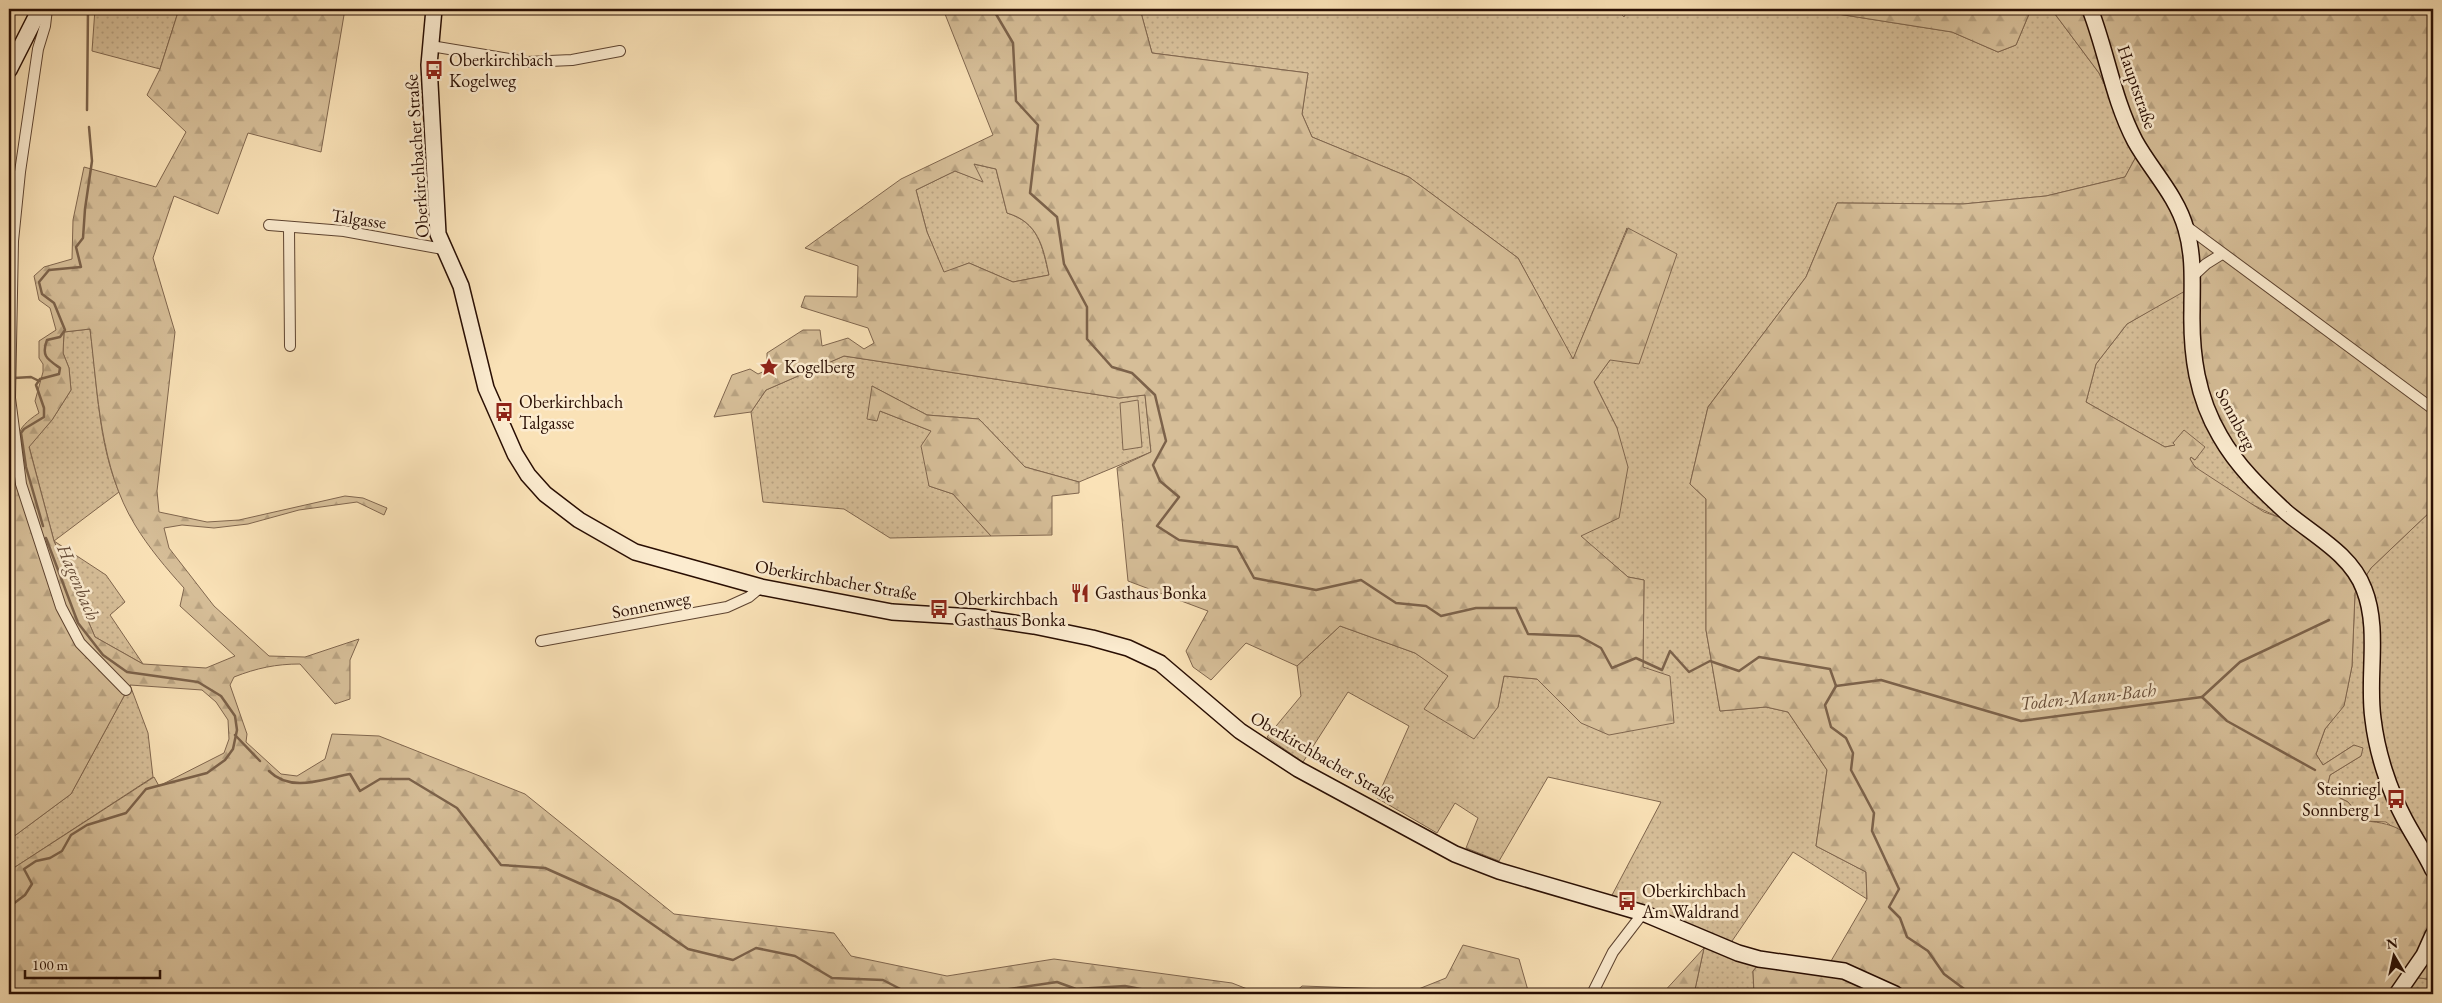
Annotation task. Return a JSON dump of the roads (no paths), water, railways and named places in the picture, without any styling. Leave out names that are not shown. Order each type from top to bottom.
[{"type":"street","points":[[9,70],[40,9]]},
{"type":"street","points":[[47,9],[45,26],[38,49],[20,172],[13,241],[10,398],[21,484],[61,606],[80,643],[126,690]]},
{"type":"street","name":"Oberkirchbacher Straße","points":[[434,9],[429,64],[438,234],[461,286],[486,388],[519,462],[545,494],[579,520],[635,552],[761,587],[892,612],[974,617],[1028,625],[1092,638],[1128,648],[1169,670],[1234,727],[1291,764],[1455,854],[1499,871],[1644,913],[1738,953],[1760,959],[1844,971],[1895,994]]},
{"type":"street","name":"Hauptstraße","points":[[2090,9],[2117,98],[2136,142],[2150,162],[2186,226]]},
{"type":"street","points":[[431,46],[527,62],[572,60],[620,51]]},
{"type":"street","name":"Talgasse","points":[[269,225],[344,231],[443,249]]},
{"type":"street","points":[[2186,226],[2433,409]]},
{"type":"street","name":"Sonnberg","points":[[2186,226],[2192,256],[2193,349],[2197,382],[2205,408],[2236,462],[2286,512],[2340,555],[2355,571],[2365,590],[2371,623],[2373,719],[2380,753],[2398,807],[2433,870]]},
{"type":"street","points":[[289,228],[290,346]]},
{"type":"street","points":[[2193,276],[2206,264],[2222,254]]},
{"type":"street","name":"Sonnenweg","points":[[541,641],[727,607],[749,596],[761,587]]},
{"type":"street","points":[[1592,994],[1614,952],[1644,913]]},
{"type":"street","points":[[2397,994],[2424,955],[2433,935]]},
{"type":"waterway","name":"Hagenbach","points":[[87,110],[88,9]]},
{"type":"waterway","name":"Toden-Mann-Bach","points":[[993,9],[1013,43],[1016,101],[1038,125],[1030,193],[1057,217],[1064,264],[1087,307],[1087,339],[1112,367],[1132,373],[1155,395],[1166,441],[1153,465],[1160,481],[1179,497],[1157,526],[1179,540],[1237,547],[1254,578],[1316,590],[1361,580],[1396,603],[1426,606],[1441,616],[1476,608],[1516,608],[1528,634],[1579,636],[1601,648],[1612,668],[1636,658],[1662,670],[1670,651],[1689,672],[1710,661],[1739,671],[1759,657],[1830,669],[1836,686],[1881,680],[2021,721],[2202,697],[2227,721],[2315,770]]},
{"type":"waterway","name":"Hagenbach","points":[[43,526],[26,467],[21,433],[24,429],[44,417],[44,408],[36,385],[40,379],[59,374],[60,368],[46,357],[45,345],[47,340],[60,337],[65,330],[54,303],[42,294],[39,282],[49,270],[81,267],[76,247],[83,238],[92,161],[89,127]]},
{"type":"waterway","points":[[14,378],[31,377],[39,381]]},
{"type":"waterway","name":"Hagenbach","points":[[9,907],[25,895],[32,884],[24,869],[36,861],[50,858],[62,851],[71,835],[87,825],[126,813],[146,789],[207,773],[225,760],[233,749],[237,730],[235,716],[221,696],[198,682],[127,672],[103,655],[78,623],[46,538]]},
{"type":"waterway","points":[[2202,697],[2240,662],[2329,620]]},
{"type":"waterway","points":[[1836,686],[1825,705],[1831,727],[1846,738],[1853,753],[1851,770],[1874,813],[1872,831],[1899,889],[1889,907],[1900,918],[1907,937],[1928,951],[1944,974],[1971,994]]},
{"type":"waterway","points":[[235,735],[260,761]]},
{"type":"waterway","points":[[269,771],[278,778],[297,783],[308,783],[350,774],[360,791],[380,779],[409,779],[457,808],[501,865],[545,868],[619,901],[688,949],[733,960],[756,948],[795,956],[832,978],[883,980],[910,994]]},
{"type":"waterway","points":[[944,994],[951,992],[981,993],[1057,982],[1076,989],[1125,986],[1161,993],[1182,989],[1204,994]]},
{"type":"place","name":"Oberkirchbach Kogelweg","points":[[434,70]]},
{"type":"place","name":"Kogelberg","points":[[769,367]]},
{"type":"place","name":"Oberkirchbach Talgasse","points":[[504,412]]},
{"type":"place","name":"Gasthaus Bonka","points":[[1080,593]]},
{"type":"place","name":"Oberkirchbach Gasthaus Bonka","points":[[939,609]]},
{"type":"place","name":"Steinriegl Sonnberg 1","points":[[2396,799]]},
{"type":"place","name":"Oberkirchbach Am Waldrand","points":[[1627,901]]}]
